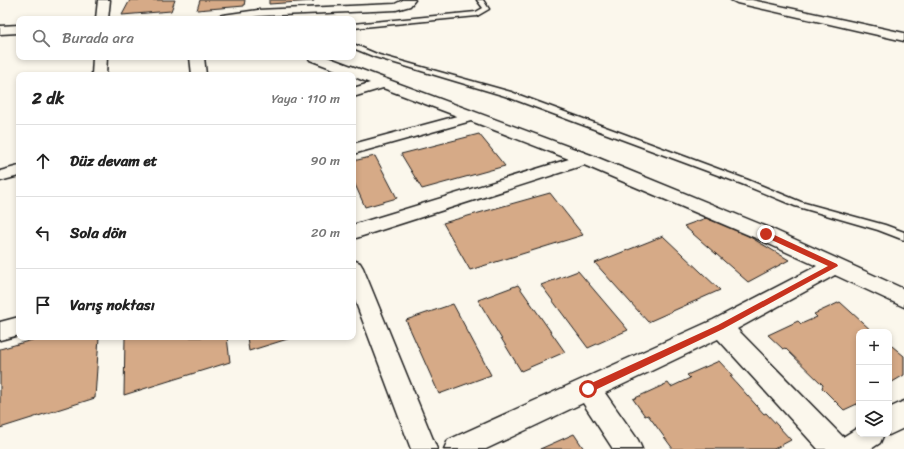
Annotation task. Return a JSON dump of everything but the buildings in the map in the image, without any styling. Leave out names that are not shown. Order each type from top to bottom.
[{"type":"street","points":[[102,16],[104,0]]},
{"type":"street","points":[[240,16],[258,13],[396,7],[406,4],[410,0]]},
{"type":"street","points":[[737,0],[904,37]]},
{"type":"street","points":[[0,30],[16,29]]},
{"type":"street","points":[[100,60],[100,72]]},
{"type":"street","points":[[197,60],[199,72]]},
{"type":"street","points":[[324,60],[355,72]]},
{"type":"street","points":[[356,73],[585,159],[766,234],[904,298]]},
{"type":"street","points":[[356,92],[383,83]]},
{"type":"street","points":[[356,147],[473,116]]},
{"type":"street","points":[[356,231],[585,159]]},
{"type":"street","points":[[0,176],[16,173]]},
{"type":"street","points":[[457,449],[721,327],[835,266]]},
{"type":"street","points":[[356,276],[424,449]]},
{"type":"street","points":[[0,331],[16,327]]},
{"type":"street","points":[[721,327],[836,449]]},
{"type":"street","points":[[588,389],[630,449]]},
{"type":"street","points":[[892,420],[904,413]]},
{"type":"street","points":[[847,449],[866,437]]},
{"type":"lane","points":[[356,26],[477,14],[486,9],[480,0]]},
{"type":"lane","points":[[356,47],[377,56],[508,94],[744,182],[798,204],[882,227],[904,236]]},
{"type":"route","points":[[588,389],[721,327],[835,266],[766,234]]}]
